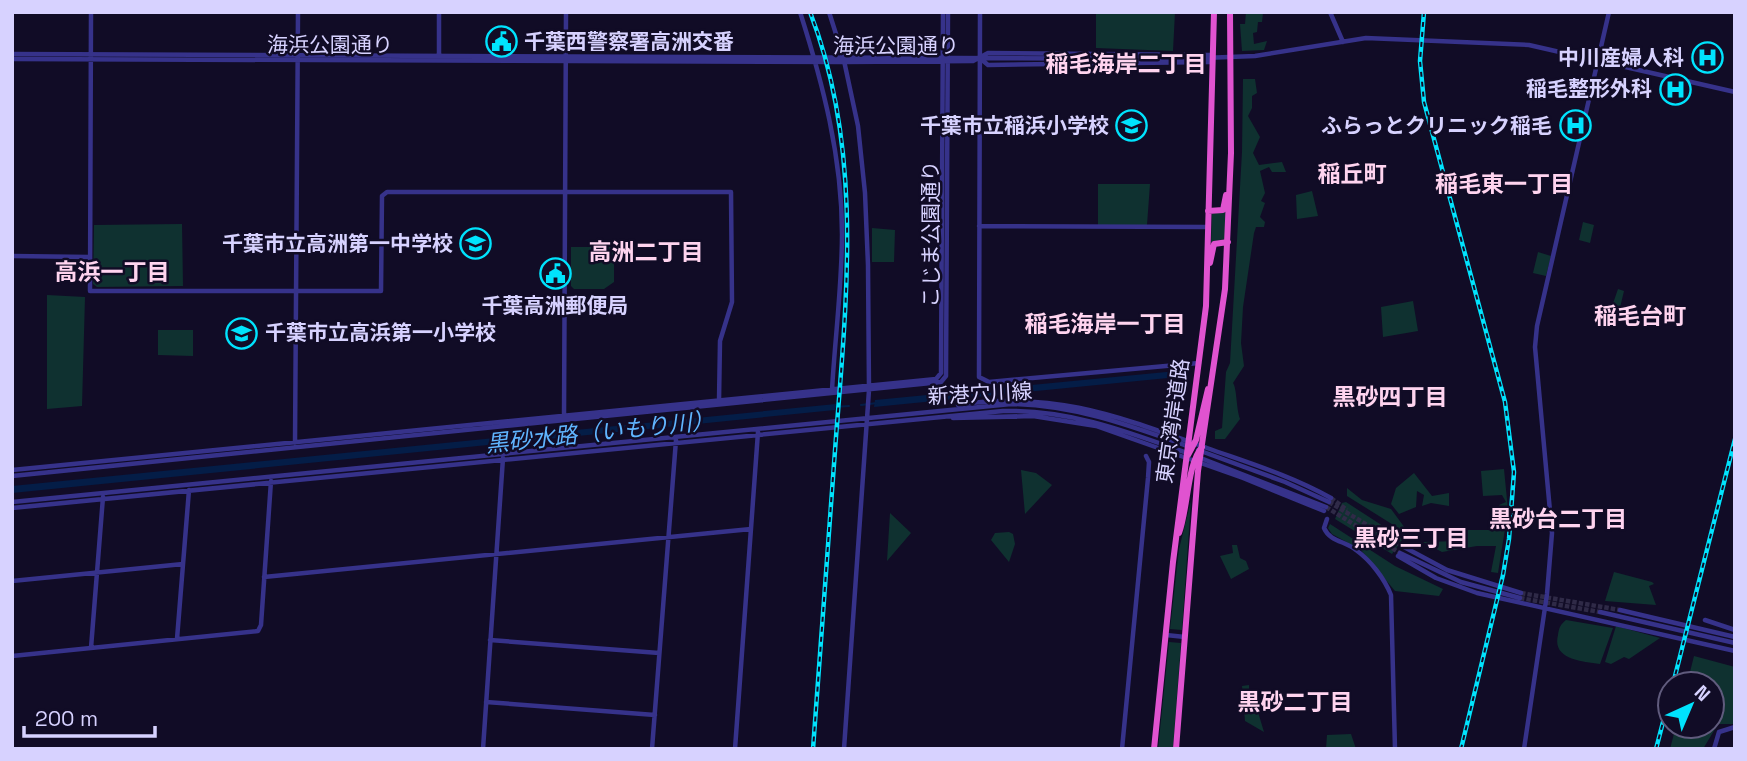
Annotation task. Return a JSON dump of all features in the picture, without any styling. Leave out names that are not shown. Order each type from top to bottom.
[{"type":"highway","name":"東京湾岸道路","points":[[1192,442],[1207,279],[1214,12]]},
{"type":"highway","name":"東京湾岸道路","points":[[1176,749],[1197,461],[1203,446],[1214,370],[1228,243],[1230,12]]},
{"type":"highway","points":[[1208,211],[1224,209],[1230,179]]},
{"type":"highway","points":[[1207,279],[1214,244],[1228,243]]},
{"type":"highway","points":[[1186,458],[1214,370]]},
{"type":"highway","name":"東京湾岸道路","points":[[1154,749],[1186,458]]},
{"type":"highway","points":[[1175,545],[1188,506],[1197,461]]},
{"type":"street","points":[[91,12],[90,291],[381,291],[384,192],[731,192],[732,302],[720,341],[719,402]]},
{"type":"street","points":[[295,445],[298,12]]},
{"type":"street","points":[[439,12],[439,58]]},
{"type":"street","points":[[564,418],[566,12]]},
{"type":"street","points":[[800,12],[815,59],[836,156],[840,202],[842,235],[832,391]]},
{"type":"street","points":[[830,12],[844,59],[858,126],[866,193],[869,400],[844,749]]},
{"type":"street","name":"こじま公園通り","points":[[869,388],[941,382],[946,376],[945,12]]},
{"type":"street","points":[[980,12],[979,374],[984,381],[1199,363]]},
{"type":"street","points":[[1330,12],[1343,42]]},
{"type":"street","points":[[1524,749],[1546,607],[1552,530],[1535,347],[1537,326],[1609,12]]},
{"type":"street","points":[[980,59],[1255,56],[1377,37],[1529,45],[1735,92]]},
{"type":"street","points":[[980,59],[988,53],[1211,59]]},
{"type":"street","name":"海浜公園通り","points":[[12,57],[980,59]]},
{"type":"street","points":[[980,59],[988,65],[1211,59]]},
{"type":"street","points":[[979,226],[1208,227]]},
{"type":"street","points":[[12,256],[90,257]]},
{"type":"street","points":[[12,476],[869,388]]},
{"type":"street","points":[[927,412],[1010,399],[1042,400],[1105,411],[1296,481],[1327,505]]},
{"type":"street","name":"新港穴川線","points":[[868,420],[1011,404],[1073,410],[1131,426],[1285,482],[1327,505]]},
{"type":"street","name":"新港穴川線","points":[[868,420],[1018,410],[1083,418],[1327,505]]},
{"type":"street","points":[[934,416],[1051,417],[1116,432],[1327,505]]},
{"type":"street","points":[[12,508],[189,487],[868,420]]},
{"type":"street","points":[[735,749],[758,431]]},
{"type":"street","points":[[652,749],[676,439]]},
{"type":"street","points":[[12,470],[295,445]]},
{"type":"street","points":[[483,749],[503,456]]},
{"type":"street","points":[[1122,749],[1148,478],[1149,460],[1146,456]]},
{"type":"street","points":[[12,656],[258,631],[261,625],[271,479]]},
{"type":"street","points":[[177,639],[189,487]]},
{"type":"street","points":[[12,502],[103,496]]},
{"type":"street","points":[[91,648],[103,496]]},
{"type":"street","points":[[1327,519],[1324,528],[1326,533],[1357,550],[1381,576],[1391,595],[1395,749]]},
{"type":"street","points":[[264,577],[751,529]]},
{"type":"street","points":[[1404,547],[1458,574],[1521,596],[1444,576],[1399,555],[1425,573],[1459,587],[1735,651]]},
{"type":"street","points":[[12,581],[183,564]]},
{"type":"street","points":[[1620,610],[1735,637]]},
{"type":"street","points":[[1600,612],[1735,643]]},
{"type":"street","points":[[1705,620],[1735,630]]},
{"type":"street","points":[[1166,635],[1185,637]]},
{"type":"street","points":[[490,640],[660,653]]},
{"type":"street","points":[[486,702],[655,715]]},
{"type":"street","points":[[1714,749],[1719,732],[1735,727]]},
{"type":"green space","points":[[1096,12],[1175,12],[1173,51],[1096,48]]},
{"type":"green space","points":[[1246,12],[1263,13],[1257,32],[1253,33],[1254,44],[1267,41],[1264,50],[1242,51],[1240,24],[1245,24]]},
{"type":"green space","points":[[1243,79],[1255,79],[1257,93],[1252,96],[1252,108],[1248,116],[1260,137],[1253,153],[1259,165],[1282,162],[1286,172],[1272,172],[1269,167],[1260,171],[1265,193],[1261,201],[1265,203],[1260,217],[1265,222],[1264,227],[1256,227],[1254,233],[1243,307],[1241,343],[1244,366],[1233,383],[1240,419],[1225,439],[1215,439],[1215,431],[1222,428],[1226,372],[1230,363],[1242,152]]},
{"type":"green space","points":[[1098,184],[1150,184],[1147,225],[1098,225]]},
{"type":"green space","points":[[1312,191],[1318,216],[1297,219],[1296,195]]},
{"type":"green space","points":[[1226,211],[1225,239],[1211,242],[1212,214]]},
{"type":"green space","points":[[1583,222],[1594,225],[1590,243],[1579,240]]},
{"type":"green space","points":[[182,224],[183,286],[97,287],[93,284],[94,225]]},
{"type":"green space","points":[[872,228],[895,230],[894,262],[872,262]]},
{"type":"green space","points":[[571,247],[614,247],[614,282],[604,289],[574,289],[571,286]]},
{"type":"green space","points":[[1538,252],[1551,256],[1546,276],[1533,273]]},
{"type":"green space","points":[[1618,289],[1624,291],[1618,316],[1610,312]]},
{"type":"green space","points":[[47,295],[85,297],[82,406],[47,409]]},
{"type":"green space","points":[[1413,301],[1418,331],[1383,337],[1381,307]]},
{"type":"green space","points":[[158,330],[193,330],[193,356],[158,355]]},
{"type":"green space","points":[[1504,469],[1508,510],[1498,573],[1491,572],[1496,546],[1442,552],[1423,542],[1459,541],[1457,530],[1501,530],[1499,505],[1506,502],[1502,495],[1483,496],[1481,471]]},
{"type":"green space","points":[[1021,470],[1036,473],[1052,485],[1025,514]]},
{"type":"green space","points":[[1414,473],[1432,496],[1449,493],[1449,506],[1431,503],[1422,506],[1424,495],[1417,491],[1416,507],[1399,514],[1391,504],[1396,488]]},
{"type":"green space","points":[[1347,488],[1362,500],[1391,509],[1405,528],[1403,531],[1347,496]]},
{"type":"green space","points":[[1191,501],[1182,630],[1170,629],[1179,549]]},
{"type":"green space","points":[[1346,502],[1403,539],[1392,554],[1335,519],[1342,503]]},
{"type":"green space","points":[[890,513],[911,533],[887,561]]},
{"type":"green space","points":[[1330,524],[1395,566],[1443,589],[1439,596],[1395,591],[1361,550],[1332,534],[1328,528]]},
{"type":"green space","points":[[995,533],[1013,534],[1015,544],[1009,562],[991,540]]},
{"type":"green space","points":[[1232,545],[1237,545],[1240,558],[1246,561],[1249,569],[1231,579],[1220,556],[1233,553]]},
{"type":"green space","points":[[1614,572],[1652,582],[1654,584],[1649,586],[1656,605],[1605,601]]},
{"type":"green space","points":[[1566,620],[1613,628],[1600,664],[1569,657],[1559,649],[1559,630]]},
{"type":"green space","points":[[1616,626],[1660,638],[1629,659],[1624,657],[1611,664],[1605,662]]},
{"type":"green space","points":[[1169,642],[1181,643],[1173,749],[1158,749]]},
{"type":"green space","points":[[1694,656],[1735,667],[1735,724],[1726,724],[1726,670],[1690,670]]},
{"type":"green space","points":[[1249,685],[1249,701],[1255,702],[1264,732],[1245,721],[1242,686]]},
{"type":"green space","points":[[1351,734],[1356,749],[1326,749],[1327,735]]},
{"type":"green space","points":[[1672,740],[1708,740],[1703,749],[1670,749]]},
{"type":"water","points":[[1187,370],[1188,376],[874,407],[875,400]]},
{"type":"water","points":[[836,404],[835,410],[12,493],[12,486]]},
{"type":"waterway","name":"黒砂水路（いもり川）","points":[[861,405],[877,403]]},
{"type":"waterway","name":"黒砂水路（いもり川）","points":[[833,407],[849,406]]},
{"type":"tunnel","points":[[1331,498],[1347,510]]},
{"type":"tunnel","points":[[1329,502],[1404,547]]},
{"type":"tunnel","points":[[1326,507],[1400,553]]},
{"type":"tunnel","points":[[1521,593],[1620,610]]},
{"type":"tunnel","points":[[1520,598],[1600,612]]},
{"type":"railway","points":[[810,12],[827,63],[838,116],[847,222],[844,330],[813,749]]},
{"type":"railway","points":[[1424,12],[1420,61],[1424,102],[1505,402],[1514,472],[1509,539],[1503,575],[1461,749]]},
{"type":"railway","points":[[1677,670],[1735,439]]},
{"type":"railway","points":[[1656,749],[1658,740]]},
{"type":"place","name":"千葉西警察署高洲交番","points":[[501,42]]},
{"type":"place","name":"中川産婦人科","points":[[1707,58]]},
{"type":"place","name":"稲毛整形外科","points":[[1675,89]]},
{"type":"place","name":"千葉市立稲浜小学校","points":[[1132,126]]},
{"type":"place","name":"ふらっとクリニック稲毛","points":[[1575,126]]},
{"type":"place","name":"千葉市立高洲第一中学校","points":[[476,244]]},
{"type":"place","name":"千葉高洲郵便局","points":[[555,274]]},
{"type":"place","name":"千葉市立高浜第一小学校","points":[[242,333]]},
{"type":"district","name":"稲毛海岸二丁目","points":[[1126,64]]},
{"type":"district","name":"稲丘町","points":[[1352,174]]},
{"type":"district","name":"稲毛東一丁目","points":[[1504,184]]},
{"type":"district","name":"高洲二丁目","points":[[646,252]]},
{"type":"district","name":"高浜一丁目","points":[[112,272]]},
{"type":"district","name":"稲毛台町","points":[[1640,316]]},
{"type":"district","name":"稲毛海岸一丁目","points":[[1105,324]]},
{"type":"district","name":"黒砂四丁目","points":[[1390,397]]},
{"type":"district","name":"黒砂台二丁目","points":[[1558,519]]},
{"type":"district","name":"黒砂三丁目","points":[[1411,538]]},
{"type":"district","name":"黒砂二丁目","points":[[1295,702]]}]
